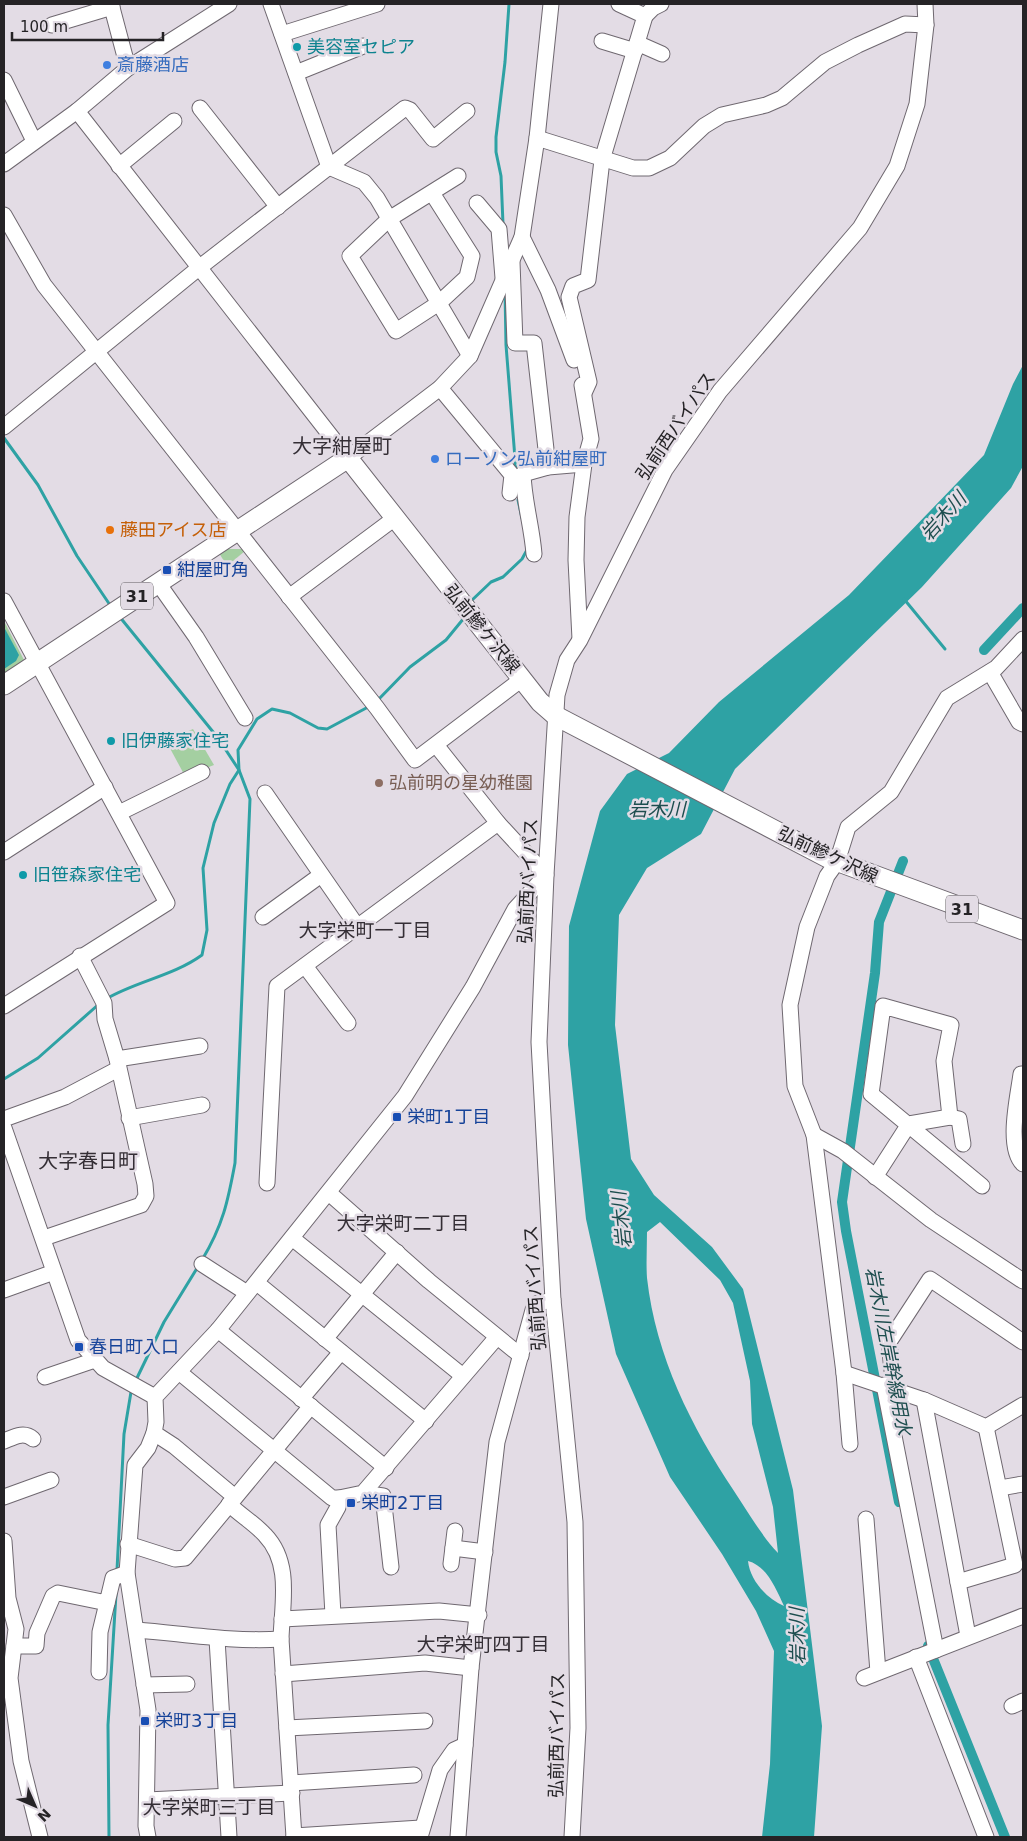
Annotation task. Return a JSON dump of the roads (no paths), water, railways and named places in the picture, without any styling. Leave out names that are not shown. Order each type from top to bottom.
[{"type":"main road","name":"弘前鰺ケ沢線","points":[[348,458],[540,702],[556,716],[832,860],[1023,930]]},
{"type":"main road","name":"31","points":[[4,685],[348,458]]},
{"type":"street","points":[[4,164],[77,111],[128,68],[229,4]]},
{"type":"street","points":[[271,4],[329,167],[364,182],[389,219],[470,356]]},
{"type":"street","points":[[282,34],[356,6],[377,4]]},
{"type":"street","points":[[77,111],[348,458],[440,388],[470,356],[522,238],[537,138],[551,4]]},
{"type":"street","points":[[619,4],[645,16]]},
{"type":"street","points":[[584,392],[589,382],[568,296],[573,286],[588,280],[602,160],[645,16],[653,8],[661,4]]},
{"type":"street","name":"弘前西バイパス","points":[[572,1837],[578,1728],[575,1522],[553,1300],[539,1042],[546,875],[557,695],[567,660],[580,640],[665,470],[720,391],[860,228],[897,166],[917,104],[926,25],[925,4]]},
{"type":"street","points":[[52,25],[111,6],[128,68]]},
{"type":"street","points":[[537,138],[602,160],[633,168],[649,168],[670,158],[704,126],[722,115],[766,105],[782,98],[825,62],[905,24],[926,25]]},
{"type":"street","points":[[602,41],[662,54]]},
{"type":"street","points":[[296,73],[363,46]]},
{"type":"street","points":[[4,80],[34,141]]},
{"type":"street","points":[[200,108],[278,207]]},
{"type":"street","points":[[9,423],[200,267],[405,108],[410,110],[433,139],[467,111]]},
{"type":"street","points":[[119,166],[174,121]]},
{"type":"street","points":[[432,193],[472,256],[467,277],[439,303],[396,331],[350,256],[389,219],[458,176]]},
{"type":"street","points":[[477,204],[499,228],[503,278]]},
{"type":"street","points":[[4,215],[44,285],[95,353],[375,705],[415,760],[522,679]]},
{"type":"street","points":[[522,238],[548,290],[584,392],[591,439],[584,464],[577,517],[576,560],[580,640]]},
{"type":"street","points":[[512,258],[515,343],[534,343],[548,467]]},
{"type":"street","points":[[440,388],[512,475],[510,493]]},
{"type":"street","points":[[534,554],[532,529],[524,500],[523,474],[548,467],[584,464]]},
{"type":"street","points":[[290,597],[394,518]]},
{"type":"street","points":[[158,583],[196,637],[245,718]]},
{"type":"street","points":[[4,601],[166,903],[4,1006]]},
{"type":"street","points":[[850,1444],[844,1373],[814,1135],[796,1086],[790,1005],[808,927],[832,860],[848,827],[891,792],[947,698],[996,668],[1023,639]]},
{"type":"street","points":[[990,672],[1019,722],[1023,724]]},
{"type":"street","points":[[99,1672],[100,1632],[107,1603],[120,1575],[128,1544],[135,1465],[148,1448],[154,1432],[156,1422],[155,1397],[218,1330],[405,1096],[473,987],[515,909],[546,875],[498,823],[436,745]]},
{"type":"street","points":[[119,813],[202,772]]},
{"type":"street","points":[[4,852],[105,787]]},
{"type":"street","points":[[265,794],[356,926]]},
{"type":"street","points":[[267,1183],[277,986],[498,823]]},
{"type":"street","points":[[263,917],[321,875]]},
{"type":"street","points":[[44,1238],[141,1205],[146,1196],[145,1184],[118,1064],[105,1018],[103,1000],[80,956]]},
{"type":"street","points":[[305,966],[348,1023]]},
{"type":"street","points":[[950,1117],[944,1060],[951,1024],[883,1006],[871,1094],[982,1186]]},
{"type":"street","points":[[155,1397],[104,1368],[78,1340],[44,1238],[8,1157],[4,1129],[65,1096],[118,1064],[200,1046]]},
{"type":"street","points":[[1018,1073],[1014,1132],[1016,1155],[1023,1164]]},
{"type":"street","points":[[129,1118],[202,1105]]},
{"type":"street","points":[[875,1177],[908,1124],[950,1117],[959,1119],[963,1144]]},
{"type":"street","points":[[814,1135],[848,1155],[931,1220],[1023,1281]]},
{"type":"street","points":[[328,1192],[429,1281],[522,1356]]},
{"type":"street","points":[[292,1238],[463,1376]]},
{"type":"street","points":[[325,1339],[397,1252]]},
{"type":"street","points":[[202,1264],[252,1288],[325,1339],[426,1421]]},
{"type":"street","points":[[4,1290],[54,1272]]},
{"type":"street","points":[[986,1837],[928,1653],[882,1385],[889,1342],[930,1279],[1023,1342]]},
{"type":"street","points":[[458,1837],[471,1668],[497,1442],[533,1310],[538,1303],[553,1300]]},
{"type":"street","points":[[218,1330],[386,1468]]},
{"type":"street","points":[[363,1493],[497,1337]]},
{"type":"street","points":[[128,1544],[176,1558],[184,1558],[274,1450],[341,1352]]},
{"type":"street","points":[[44,1377],[95,1360]]},
{"type":"street","points":[[179,1372],[332,1498],[363,1493],[383,1496],[391,1567]]},
{"type":"street","points":[[844,1373],[924,1400],[986,1427]]},
{"type":"street","points":[[924,1400],[968,1636]]},
{"type":"street","points":[[986,1427],[1023,1405]]},
{"type":"street","points":[[958,1582],[1015,1564],[986,1427]]},
{"type":"street","points":[[154,1432],[174,1446],[264,1533],[274,1545],[280,1559],[284,1607],[281,1639],[294,1837],[420,1833],[440,1770],[454,1750],[465,1745]]},
{"type":"street","points":[[4,1441],[22,1435],[29,1435],[33,1439]]},
{"type":"street","points":[[4,1497],[51,1480]]},
{"type":"street","points":[[1000,1488],[1023,1484]]},
{"type":"street","points":[[333,1615],[328,1525],[339,1498]]},
{"type":"street","points":[[866,1519],[878,1672]]},
{"type":"street","points":[[451,1564],[455,1531]]},
{"type":"street","points":[[4,1546],[8,1598],[16,1629],[9,1643],[9,1717],[40,1837]]},
{"type":"street","points":[[453,1548],[485,1552]]},
{"type":"street","points":[[120,1575],[137,1630],[148,1710],[148,1837]]},
{"type":"street","points":[[9,1643],[36,1646],[37,1633],[50,1600],[58,1593],[107,1603]]},
{"type":"street","points":[[282,1619],[440,1611],[478,1615]]},
{"type":"street","points":[[864,1678],[1023,1616]]},
{"type":"street","points":[[137,1630],[217,1640],[281,1639]]},
{"type":"street","points":[[217,1640],[229,1837]]},
{"type":"street","points":[[283,1674],[425,1663],[471,1668]]},
{"type":"street","points":[[144,1685],[187,1684]]},
{"type":"street","points":[[287,1728],[425,1721]]},
{"type":"street","points":[[147,1800],[228,1796],[414,1775]]},
{"type":"water","name":"岩木川","points":[[1023,365],[1023,466],[1011,488],[922,587],[735,769],[701,834],[647,868],[619,915],[615,1025],[631,1159],[654,1195],[712,1247],[743,1289],[793,1490],[822,1726],[814,1837],[762,1837],[770,1764],[774,1651],[756,1611],[722,1554],[670,1477],[616,1354],[586,1219],[568,1045],[569,926],[600,811],[627,774],[669,753],[719,702],[849,595],[984,455],[1013,384]],"holes":[[[660,1222],[720,1280],[733,1303],[750,1381],[752,1424],[773,1507],[778,1553],[766,1539],[718,1466],[690,1416],[667,1363],[658,1335],[647,1278],[647,1232]],[[748,1561],[766,1573],[784,1606],[777,1603],[760,1588],[752,1575]]]},
{"type":"water","points":[[4,627],[19,655],[16,661],[4,669]]},
{"type":"waterway","points":[[503,224],[501,176],[496,152],[496,137],[505,62],[509,4]]},
{"type":"waterway","points":[[505,290],[506,345],[516,471]]},
{"type":"waterway","points":[[4,438],[38,485],[77,556],[112,608]]},
{"type":"waterway","points":[[518,500],[522,518]]},
{"type":"waterway","points":[[470,602],[491,582],[503,577],[522,559],[528,548]]},
{"type":"waterway","points":[[904,599],[945,649]]},
{"type":"waterway","name":"岩木川左岸幹線用水","points":[[984,650],[1023,608]]},
{"type":"waterway","points":[[119,616],[218,738],[239,770],[250,799],[235,1163],[224,1213],[202,1260]]},
{"type":"waterway","points":[[377,701],[410,667],[446,640],[464,618]]},
{"type":"waterway","points":[[106,999],[130,987],[179,968],[202,955],[207,930],[203,868],[214,823],[230,784],[239,770],[238,750],[257,719],[272,709],[290,713],[318,728],[327,729],[370,706]]},
{"type":"waterway","name":"岩木川左岸幹線用水","points":[[899,1502],[842,1202],[875,973],[879,922],[903,861]]},
{"type":"waterway","points":[[4,1079],[38,1058],[99,1004]]},
{"type":"waterway","points":[[136,1380],[164,1322],[199,1265]]},
{"type":"waterway","points":[[117,1570],[124,1434],[131,1392]]},
{"type":"waterway","points":[[109,1837],[108,1725],[116,1594]]},
{"type":"waterway","name":"岩木川左岸幹線用水","points":[[928,1646],[1005,1837]]},
{"type":"place","name":"美容室セピア","points":[[297,47]]},
{"type":"place","name":"斎藤酒店","points":[[107,65]]},
{"type":"place","name":"ローソン弘前紺屋町","points":[[435,459]]},
{"type":"place","name":"藤田アイス店","points":[[110,530]]},
{"type":"place","name":"紺屋町角","points":[[167,570]]},
{"type":"place","name":"旧伊藤家住宅","points":[[111,741]]},
{"type":"place","name":"弘前明の星幼稚園","points":[[379,783]]},
{"type":"place","name":"旧笹森家住宅","points":[[23,875]]},
{"type":"place","name":"栄町1丁目","points":[[397,1117]]},
{"type":"place","name":"春日町入口","points":[[79,1347]]},
{"type":"place","name":"栄町2丁目","points":[[351,1503]]},
{"type":"place","name":"栄町3丁目","points":[[145,1721]]},
{"type":"district","name":"大字紺屋町","points":[[342,446]]},
{"type":"district","name":"大字栄町一丁目","points":[[365,930]]},
{"type":"district","name":"大字春日町","points":[[88,1161]]},
{"type":"district","name":"大字栄町二丁目","points":[[403,1223]]},
{"type":"district","name":"大字栄町四丁目","points":[[483,1644]]},
{"type":"district","name":"大字栄町三丁目","points":[[209,1807]]}]
